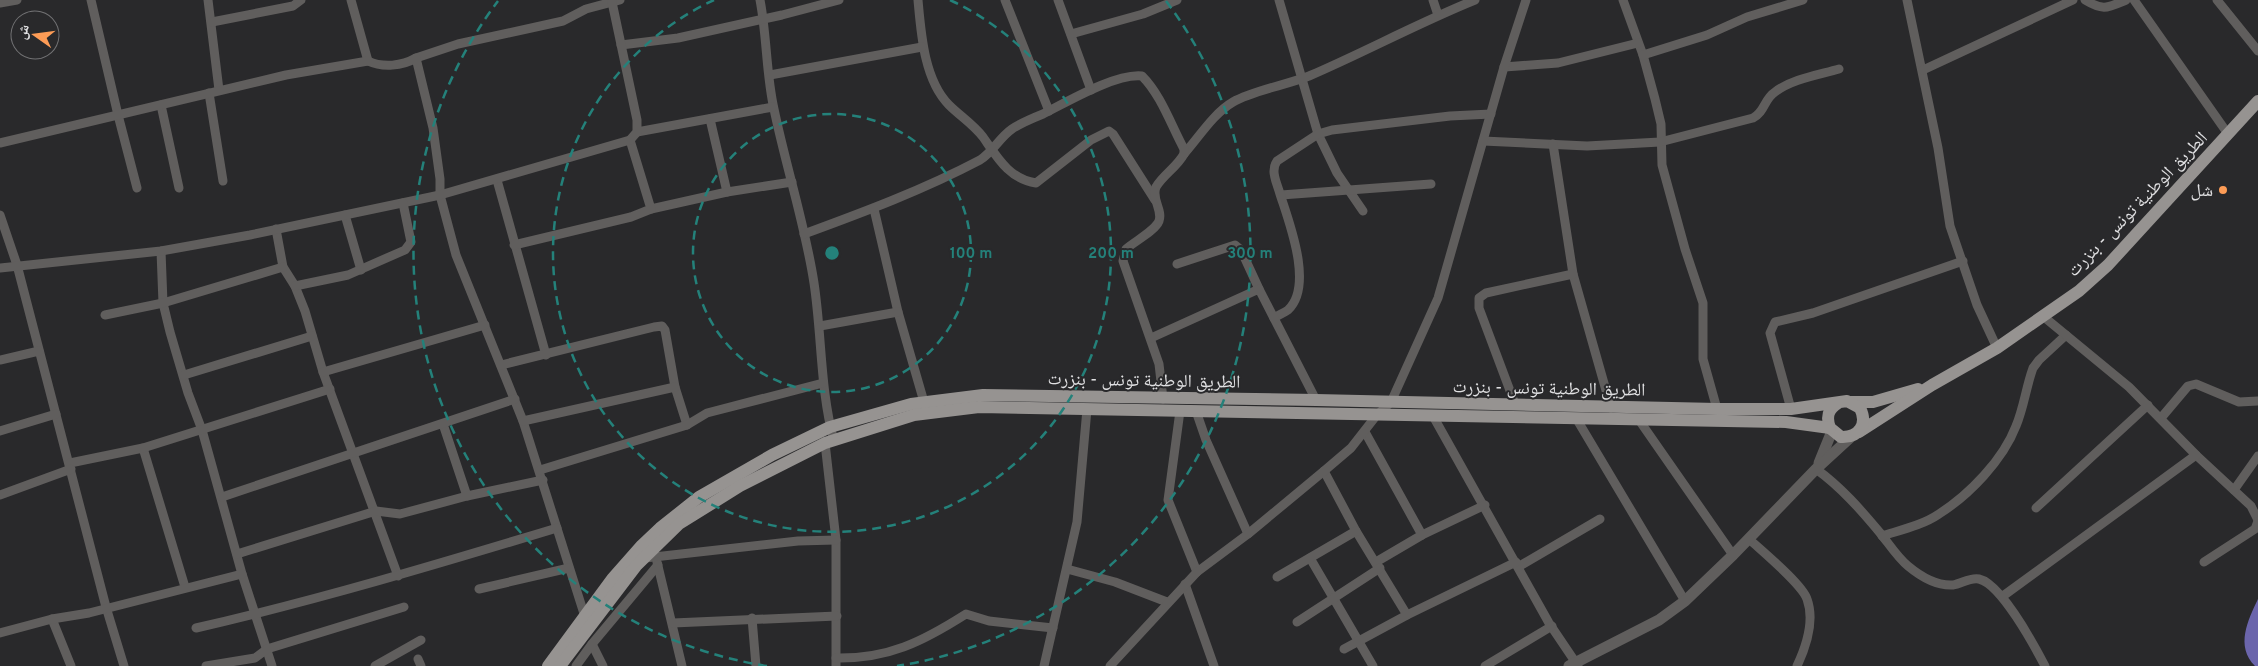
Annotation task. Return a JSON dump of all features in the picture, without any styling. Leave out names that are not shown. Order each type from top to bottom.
[{"type":"main road","name":"الطريق الوطنية تونس - بنزرت","points":[[1855,435],[1932,385],[1998,348],[2044,317],[2108,265],[2258,101]]},
{"type":"main road","name":"الطريق الوطنية تونس - بنزرت","points":[[1852,402],[1873,402],[1932,385]]},
{"type":"main road","name":"الطريق الوطنية تونس - بنزرت","points":[[548,666],[612,579],[642,544],[679,512],[730,478],[830,427],[924,402],[983,396],[1316,400],[1717,409],[1791,409],[1838,403]]},
{"type":"main road","points":[[1852,402],[1860,408],[1864,419],[1861,429],[1855,435],[1841,437],[1831,429],[1828,416],[1838,403],[1852,402]]},
{"type":"main road","name":"الطريق الوطنية تونس - بنزرت","points":[[560,666],[588,628],[652,560],[668,533],[702,508],[775,467],[830,442],[914,415],[979,407],[1376,416],[1786,422],[1831,429]]},
{"type":"street","points":[[0,3],[17,0]]},
{"type":"street","points":[[91,0],[118,115],[138,188]]},
{"type":"street","points":[[208,0],[220,90]]},
{"type":"street","points":[[212,22],[293,6],[301,0]]},
{"type":"street","points":[[351,0],[368,61]]},
{"type":"street","points":[[760,0],[764,20],[773,107],[804,234],[820,326],[823,383],[830,427],[836,540],[836,662],[865,658],[904,648],[966,614],[989,621],[1053,628]]},
{"type":"street","points":[[621,45],[678,38],[764,20],[839,0]]},
{"type":"street","points":[[918,0],[922,47],[938,92],[948,105],[982,136],[1011,173],[1029,182],[1036,183],[1091,140],[1109,131],[1113,134],[1155,201],[1159,211],[1159,221],[1153,230],[1126,249],[1124,261],[1126,273],[1159,364],[1163,399]]},
{"type":"street","points":[[1006,0],[1049,111]]},
{"type":"street","points":[[1058,0],[1091,90]]},
{"type":"street","points":[[1071,34],[1142,14],[1176,0]]},
{"type":"street","points":[[1279,0],[1318,134],[1337,173],[1363,211]]},
{"type":"street","points":[[1434,0],[1438,15]]},
{"type":"street","points":[[1155,201],[1155,189],[1221,112],[1232,102],[1301,79],[1360,54],[1438,15],[1475,0]]},
{"type":"street","points":[[1110,666],[1167,602],[1197,572],[1248,534],[1351,448],[1376,416],[1391,402],[1438,298],[1490,114],[1526,0]]},
{"type":"street","points":[[1623,0],[1643,55],[1661,124],[1662,165],[1684,249],[1703,303],[1703,360],[1717,409]]},
{"type":"street","points":[[1643,55],[1706,35],[1748,17],[1803,0]]},
{"type":"street","points":[[1907,0],[1938,148],[1945,207],[1980,314],[1998,348]]},
{"type":"street","points":[[1923,70],[2073,0]]},
{"type":"street","points":[[2088,1],[2100,8],[2109,8],[2126,0]]},
{"type":"street","points":[[2134,0],[2228,134]]},
{"type":"street","points":[[2217,0],[2258,51]]},
{"type":"street","points":[[0,143],[286,75],[368,61],[374,64],[399,64],[458,44],[563,21],[586,9],[616,1],[621,45],[637,120],[637,132]]},
{"type":"street","points":[[1504,67],[1558,63],[1638,42]]},
{"type":"street","points":[[770,75],[922,47]]},
{"type":"street","points":[[416,58],[432,128],[440,179],[440,195],[456,255],[516,399],[540,470],[588,628]]},
{"type":"street","points":[[1483,141],[1587,146],[1660,142],[1753,118],[1762,112],[1769,97],[1785,86],[1838,69]]},
{"type":"street","points":[[804,234],[874,209],[929,186],[982,159],[1012,129],[1091,90],[1126,77],[1142,76],[1148,82],[1184,149],[1184,154]]},
{"type":"street","points":[[209,93],[223,181]]},
{"type":"street","points":[[160,105],[179,188]]},
{"type":"street","points":[[0,268],[161,252],[276,230],[440,195],[497,180],[630,140],[637,132],[773,107]]},
{"type":"street","points":[[1274,318],[1288,309],[1299,288],[1300,276],[1281,195],[1273,173],[1275,164],[1318,134],[1332,130],[1450,116],[1490,114]]},
{"type":"street","points":[[710,119],[727,192]]},
{"type":"street","points":[[630,140],[650,209]]},
{"type":"street","points":[[1553,144],[1573,274],[1611,408]]},
{"type":"street","points":[[497,180],[546,355]]},
{"type":"street","points":[[514,244],[631,217],[650,209],[727,192],[792,182]]},
{"type":"street","points":[[1281,195],[1431,184]]},
{"type":"street","points":[[296,286],[331,279],[361,270],[409,246],[411,234],[403,203]]},
{"type":"street","points":[[874,209],[898,312],[924,402]]},
{"type":"street","points":[[0,215],[16,265],[106,607],[124,666]]},
{"type":"street","points":[[344,215],[361,270]]},
{"type":"street","points":[[276,230],[284,267],[296,286],[324,372],[398,576]]},
{"type":"street","points":[[1176,264],[1235,246],[1241,250],[1316,400]]},
{"type":"street","points":[[161,252],[163,303],[222,497],[242,574],[272,666]]},
{"type":"street","points":[[1791,409],[1770,332],[1775,322],[1813,313],[1963,261]]},
{"type":"street","points":[[105,315],[163,303],[284,267]]},
{"type":"street","points":[[1515,404],[1479,308],[1479,298],[1486,293],[1573,274]]},
{"type":"street","points":[[1151,338],[1259,288]]},
{"type":"street","points":[[820,326],[898,312]]},
{"type":"street","points":[[2044,317],[2148,405],[2196,455],[2251,506],[2258,520],[2255,529],[2204,562]]},
{"type":"street","points":[[324,372],[485,326]]},
{"type":"street","points":[[501,365],[654,326],[662,326],[665,330],[676,386],[687,425]]},
{"type":"street","points":[[1882,536],[1940,514],[1983,478],[2007,446],[2015,429],[2023,408],[2033,368],[2066,335]]},
{"type":"street","points":[[184,375],[312,336]]},
{"type":"street","points":[[0,360],[39,351]]},
{"type":"street","points":[[540,470],[687,425],[707,413],[823,383]]},
{"type":"street","points":[[2161,418],[2188,386],[2196,384],[2239,402],[2258,401]]},
{"type":"street","points":[[524,422],[676,386]]},
{"type":"street","points":[[0,495],[70,466],[143,448],[330,389]]},
{"type":"street","points":[[222,497],[516,399]]},
{"type":"street","points":[[2036,508],[2102,450],[2148,405]]},
{"type":"street","points":[[1044,666],[1068,569],[1077,522],[1086,409]]},
{"type":"street","points":[[1180,411],[1168,500],[1197,572]]},
{"type":"street","points":[[1196,411],[1206,440],[1248,534]]},
{"type":"street","points":[[0,431],[56,414]]},
{"type":"street","points":[[1433,416],[1574,665],[1659,620],[1685,600],[1749,539],[1816,469],[1855,435]]},
{"type":"street","points":[[1576,418],[1685,600]]},
{"type":"street","points":[[1639,420],[1733,555]]},
{"type":"street","points":[[443,424],[467,496]]},
{"type":"street","points":[[1816,469],[1831,429]]},
{"type":"street","points":[[1365,432],[1422,535]]},
{"type":"street","points":[[143,448],[185,587]]},
{"type":"street","points":[[2003,596],[2196,455]]},
{"type":"street","points":[[2234,490],[2258,456]]},
{"type":"street","points":[[1816,469],[1833,481],[1906,564],[1923,577],[1940,584],[1953,585],[1976,578],[2003,596],[2045,666]]},
{"type":"street","points":[[1324,471],[1356,531],[1407,616]]},
{"type":"street","points":[[237,554],[376,511],[400,514],[467,496],[543,480]]},
{"type":"street","points":[[1297,622],[1422,535],[1485,505]]},
{"type":"street","points":[[1344,649],[1407,616],[1517,564],[1600,519]]},
{"type":"street","points":[[196,628],[398,576],[558,528]]},
{"type":"street","points":[[1277,577],[1356,531]]},
{"type":"street","points":[[1749,539],[1798,586],[1807,598],[1810,614],[1808,630],[1805,650],[1797,666]]},
{"type":"street","points":[[576,666],[652,560],[798,540],[836,540]]},
{"type":"street","points":[[1310,558],[1373,666]]},
{"type":"street","points":[[652,560],[673,623],[682,666]]},
{"type":"street","points":[[479,589],[569,568]]},
{"type":"street","points":[[1068,569],[1115,582],[1167,602]]},
{"type":"street","points":[[0,633],[242,574]]},
{"type":"street","points":[[1185,584],[1214,666]]},
{"type":"street","points":[[206,666],[255,658],[266,649],[404,607]]},
{"type":"street","points":[[673,623],[752,618],[837,616]]},
{"type":"street","points":[[752,618],[756,666]]},
{"type":"street","points":[[52,619],[71,666]]},
{"type":"street","points":[[1485,666],[1552,626]]},
{"type":"street","points":[[375,666],[421,640]]},
{"type":"street","points":[[592,644],[603,666]]},
{"type":"shaded area","points":[[2258,599],[2258,666],[2255,666],[2246,650],[2245,633]]},
{"type":"place","name":"شل","points":[[2223,190]]}]
